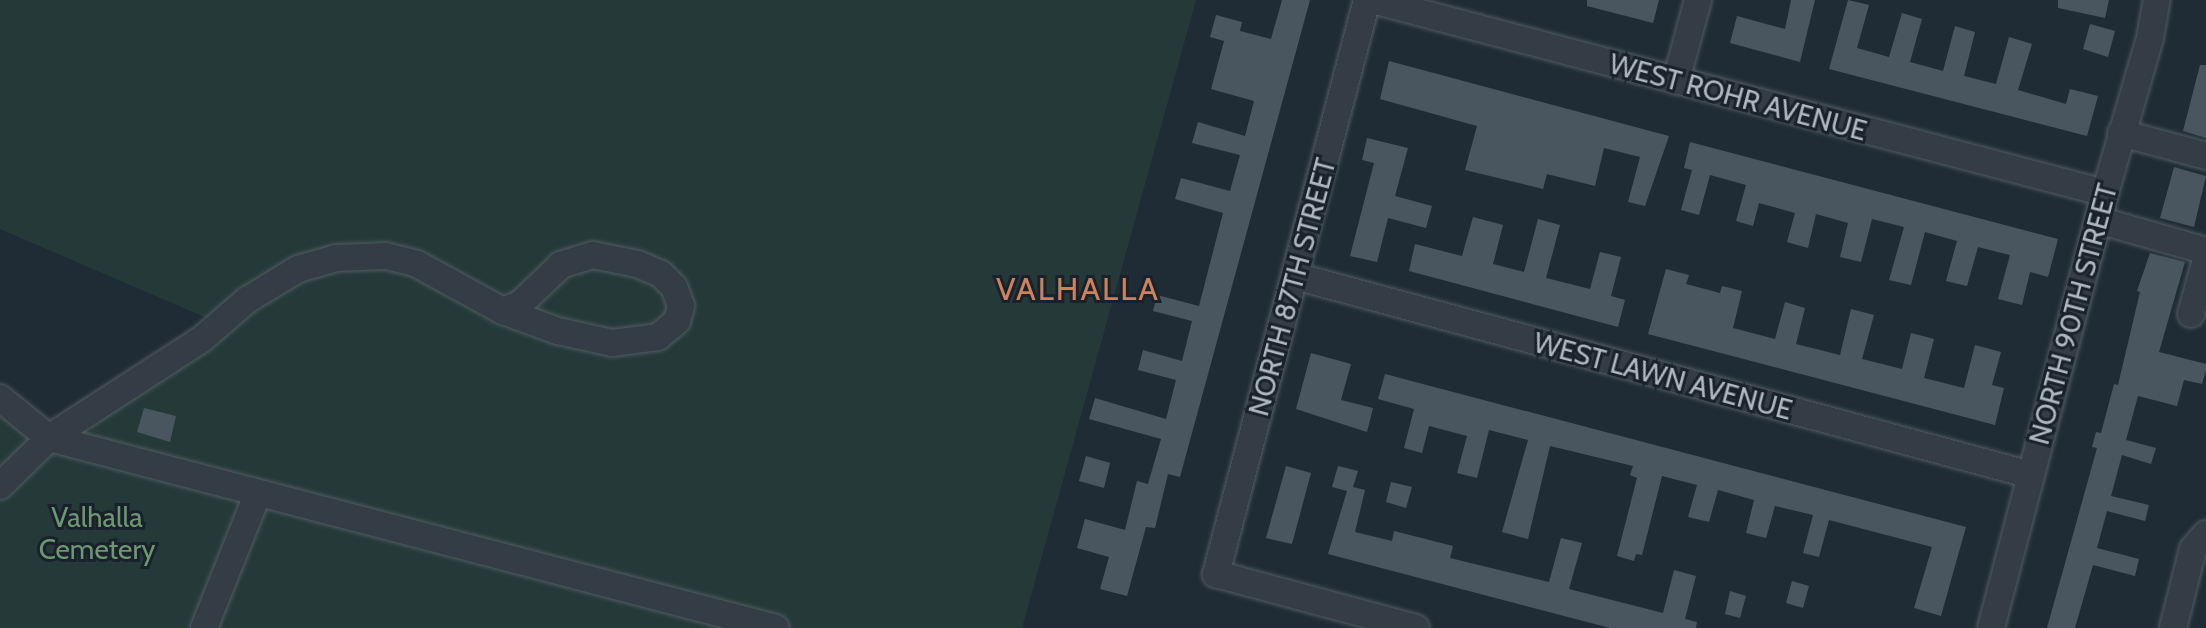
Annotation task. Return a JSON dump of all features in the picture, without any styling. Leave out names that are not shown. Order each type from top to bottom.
[{"type":"street","name":"WEST ROHR AVENUE","points":[[1370,0],[2105,193]]},
{"type":"street","name":"NORTH 87TH STREET","points":[[1370,0],[1216,574],[1416,628]]},
{"type":"street","points":[[1676,81],[1698,0]]},
{"type":"street","name":"NORTH 90TH STREET","points":[[1991,628],[2121,133],[2150,38],[2157,0]]},
{"type":"street","points":[[2121,133],[2206,156]]},
{"type":"street","points":[[2098,220],[2206,251]]},
{"type":"street","points":[[0,486],[49,438],[202,339],[247,300],[298,269],[336,258],[386,256],[417,264],[503,311],[558,331],[612,343],[658,337],[677,321],[681,306],[674,287],[661,274],[637,264],[593,255],[561,265],[520,304],[503,311]]},
{"type":"street","points":[[2191,314],[2206,260]]},
{"type":"street","name":"WEST LAWN AVENUE","points":[[1295,276],[2031,475]]},
{"type":"street","points":[[0,398],[49,438],[776,628]]},
{"type":"street","points":[[204,628],[258,493]]},
{"type":"street","points":[[2173,628],[2193,549],[2206,534]]},
{"type":"green space","name":"Valhalla Cemetery","points":[[0,0],[1196,0],[1022,628],[0,628],[0,408],[90,432],[95,416],[230,328],[0,229]]},
{"type":"building","points":[[1282,0],[1310,0],[1180,477],[1168,474],[1155,528],[1146,527],[1127,596],[1100,589],[1109,557],[1077,548],[1085,519],[1125,530],[1137,481],[1148,484],[1161,439],[1089,419],[1095,398],[1166,419],[1176,380],[1138,370],[1143,350],[1182,361],[1192,321],[1153,311],[1157,295],[1199,306],[1223,213],[1175,199],[1181,178],[1230,191],[1240,155],[1192,143],[1198,122],[1245,136],[1254,101],[1211,89],[1224,41],[1210,37],[1216,15],[1242,22],[1240,31],[1271,39]]},
{"type":"building","points":[[1587,0],[1659,0],[1653,23],[1587,6]]},
{"type":"building","points":[[1791,0],[1815,0],[1800,62],[1730,43],[1737,16],[1785,29]]},
{"type":"building","points":[[1848,0],[1869,5],[1857,48],[1889,57],[1902,13],[1922,19],[1910,62],[1943,71],[1955,26],[1975,32],[1964,76],[1996,84],[2009,37],[2032,44],[2018,90],[2066,104],[2070,89],[2098,96],[2087,136],[1829,69]]},
{"type":"building","points":[[2058,0],[2109,0],[2105,18],[2058,8]]},
{"type":"building","points":[[2090,24],[2115,31],[2108,57],[2083,49]]},
{"type":"building","points":[[1389,61],[1669,136],[1645,206],[1628,202],[1640,157],[1604,148],[1595,186],[1547,174],[1543,189],[1465,170],[1477,126],[1380,99]]},
{"type":"building","points":[[2200,65],[2206,65],[2206,138],[2183,131]]},
{"type":"building","points":[[1367,138],[1408,148],[1395,196],[1432,206],[1426,228],[1388,218],[1377,262],[1350,256],[1374,163],[1362,160]]},
{"type":"building","points":[[1690,142],[2058,239],[2048,277],[2030,272],[2022,305],[1998,299],[2010,255],[1978,247],[1967,286],[1946,281],[1957,241],[1925,232],[1911,285],[1889,280],[1904,227],[1872,219],[1861,262],[1840,257],[1848,223],[1816,214],[1808,248],[1787,242],[1795,213],[1759,203],[1753,226],[1736,221],[1746,185],[1710,175],[1699,215],[1681,210],[1692,170],[1684,168]]},
{"type":"building","points":[[2174,167],[2206,176],[2194,227],[2160,218]]},
{"type":"building","points":[[1473,217],[1503,225],[1493,264],[1524,272],[1538,219],[1560,225],[1546,278],[1590,289],[1600,252],[1621,257],[1611,296],[1625,300],[1618,327],[1409,271],[1415,244],[1462,256]]},
{"type":"building","points":[[2150,253],[2185,262],[2159,352],[2206,364],[2206,370],[2202,384],[2184,380],[2177,406],[2138,396],[2126,440],[2156,448],[2151,464],[2122,455],[2111,496],[2149,505],[2145,521],[2107,511],[2097,548],[2139,559],[2135,576],[2093,565],[2075,628],[2047,628],[2097,448],[2092,447],[2096,432],[2101,433],[2114,384],[2118,385],[2140,292],[2137,291]]},
{"type":"building","points":[[1666,269],[1689,275],[1686,284],[1720,293],[1722,286],[1742,291],[1733,328],[1775,339],[1785,302],[1805,308],[1796,344],[1840,355],[1851,309],[1874,315],[1862,359],[1902,369],[1911,333],[1934,339],[1924,378],[1964,388],[1975,345],[2001,352],[1992,385],[2004,388],[1995,425],[1648,334]]},
{"type":"building","points":[[1311,353],[1351,364],[1341,400],[1373,408],[1367,432],[1296,409]]},
{"type":"building","points":[[1385,374],[1966,527],[1941,616],[1914,608],[1932,547],[1829,520],[1819,557],[1803,553],[1813,515],[1775,506],[1766,538],[1746,533],[1754,500],[1718,490],[1709,522],[1688,517],[1697,485],[1662,476],[1642,555],[1636,554],[1634,561],[1617,556],[1637,478],[1630,475],[1633,466],[1550,446],[1528,539],[1502,532],[1528,440],[1489,430],[1477,478],[1457,473],[1467,436],[1429,426],[1422,453],[1404,448],[1414,409],[1378,399]]},
{"type":"building","points":[[144,408],[176,416],[170,442],[137,432]]},
{"type":"building","points":[[1086,456],[1110,463],[1104,488],[1079,481]]},
{"type":"building","points":[[1286,466],[1311,473],[1292,544],[1266,538]]},
{"type":"building","points":[[1338,466],[1358,471],[1353,487],[1365,490],[1355,532],[1392,541],[1394,531],[1453,546],[1450,558],[1549,582],[1561,538],[1582,543],[1569,589],[1663,613],[1674,570],[1696,576],[1685,619],[1697,622],[1696,628],[1610,628],[1328,554],[1347,491],[1332,487]]},
{"type":"building","points":[[1391,482],[1412,487],[1406,508],[1386,502]]},
{"type":"building","points":[[1792,581],[1809,586],[1803,608],[1786,603]]},
{"type":"building","points":[[1730,591],[1746,596],[1740,618],[1725,614]]},
{"type":"district","name":"VALHALLA","points":[[1078,289]]}]
